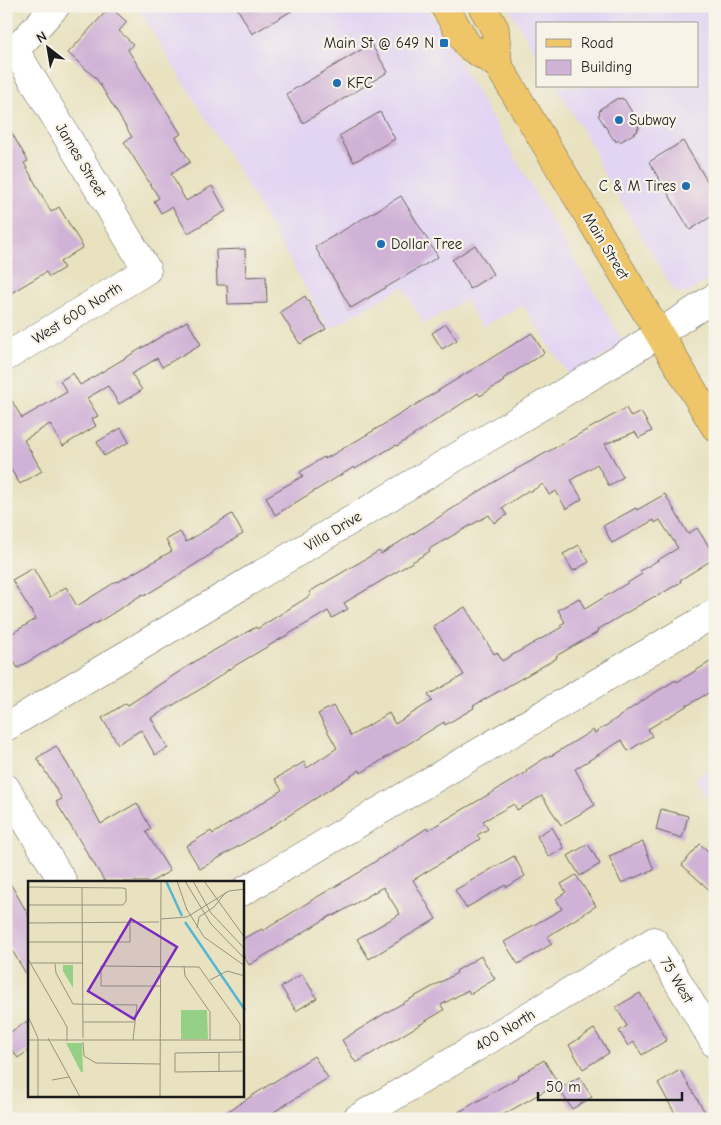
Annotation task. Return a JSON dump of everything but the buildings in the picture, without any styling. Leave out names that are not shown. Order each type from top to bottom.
[{"type":"main road","name":"Main Street","points":[[444,6],[468,46],[498,66],[715,427]]},
{"type":"main road","name":"Main Street","points":[[482,6],[495,29],[498,66]]},
{"type":"street","points":[[11,53],[56,6]]},
{"type":"street","name":"James Street","points":[[11,53],[147,270]]},
{"type":"street","name":"West 600 North","points":[[6,356],[147,270]]},
{"type":"street","name":"Villa Drive","points":[[6,728],[623,357],[715,297]]},
{"type":"street","points":[[244,891],[715,612]]},
{"type":"street","points":[[6,788],[62,881]]},
{"type":"street","name":"75 West","points":[[654,941],[715,1044]]},
{"type":"street","name":"400 North","points":[[356,1119],[654,941]]},
{"type":"shaded area","points":[[136,6],[427,6],[625,344],[569,376],[523,305],[482,327],[465,300],[424,324],[403,287],[329,329],[241,175]]},
{"type":"shaded area","points":[[508,6],[715,6],[715,277],[687,293],[680,293],[673,289],[600,167],[594,150],[557,88],[698,88],[698,22],[536,22],[536,54]]},
{"type":"shaded area","points":[[715,766],[715,811],[695,778]]},
{"type":"place","name":"Main St @ 649 N","points":[[444,43]]},
{"type":"place","name":"KFC","points":[[337,83]]},
{"type":"place","name":"Subway","points":[[619,120]]},
{"type":"place","name":"C & M Tires","points":[[686,186]]},
{"type":"place","name":"Dollar Tree","points":[[381,244]]}]
